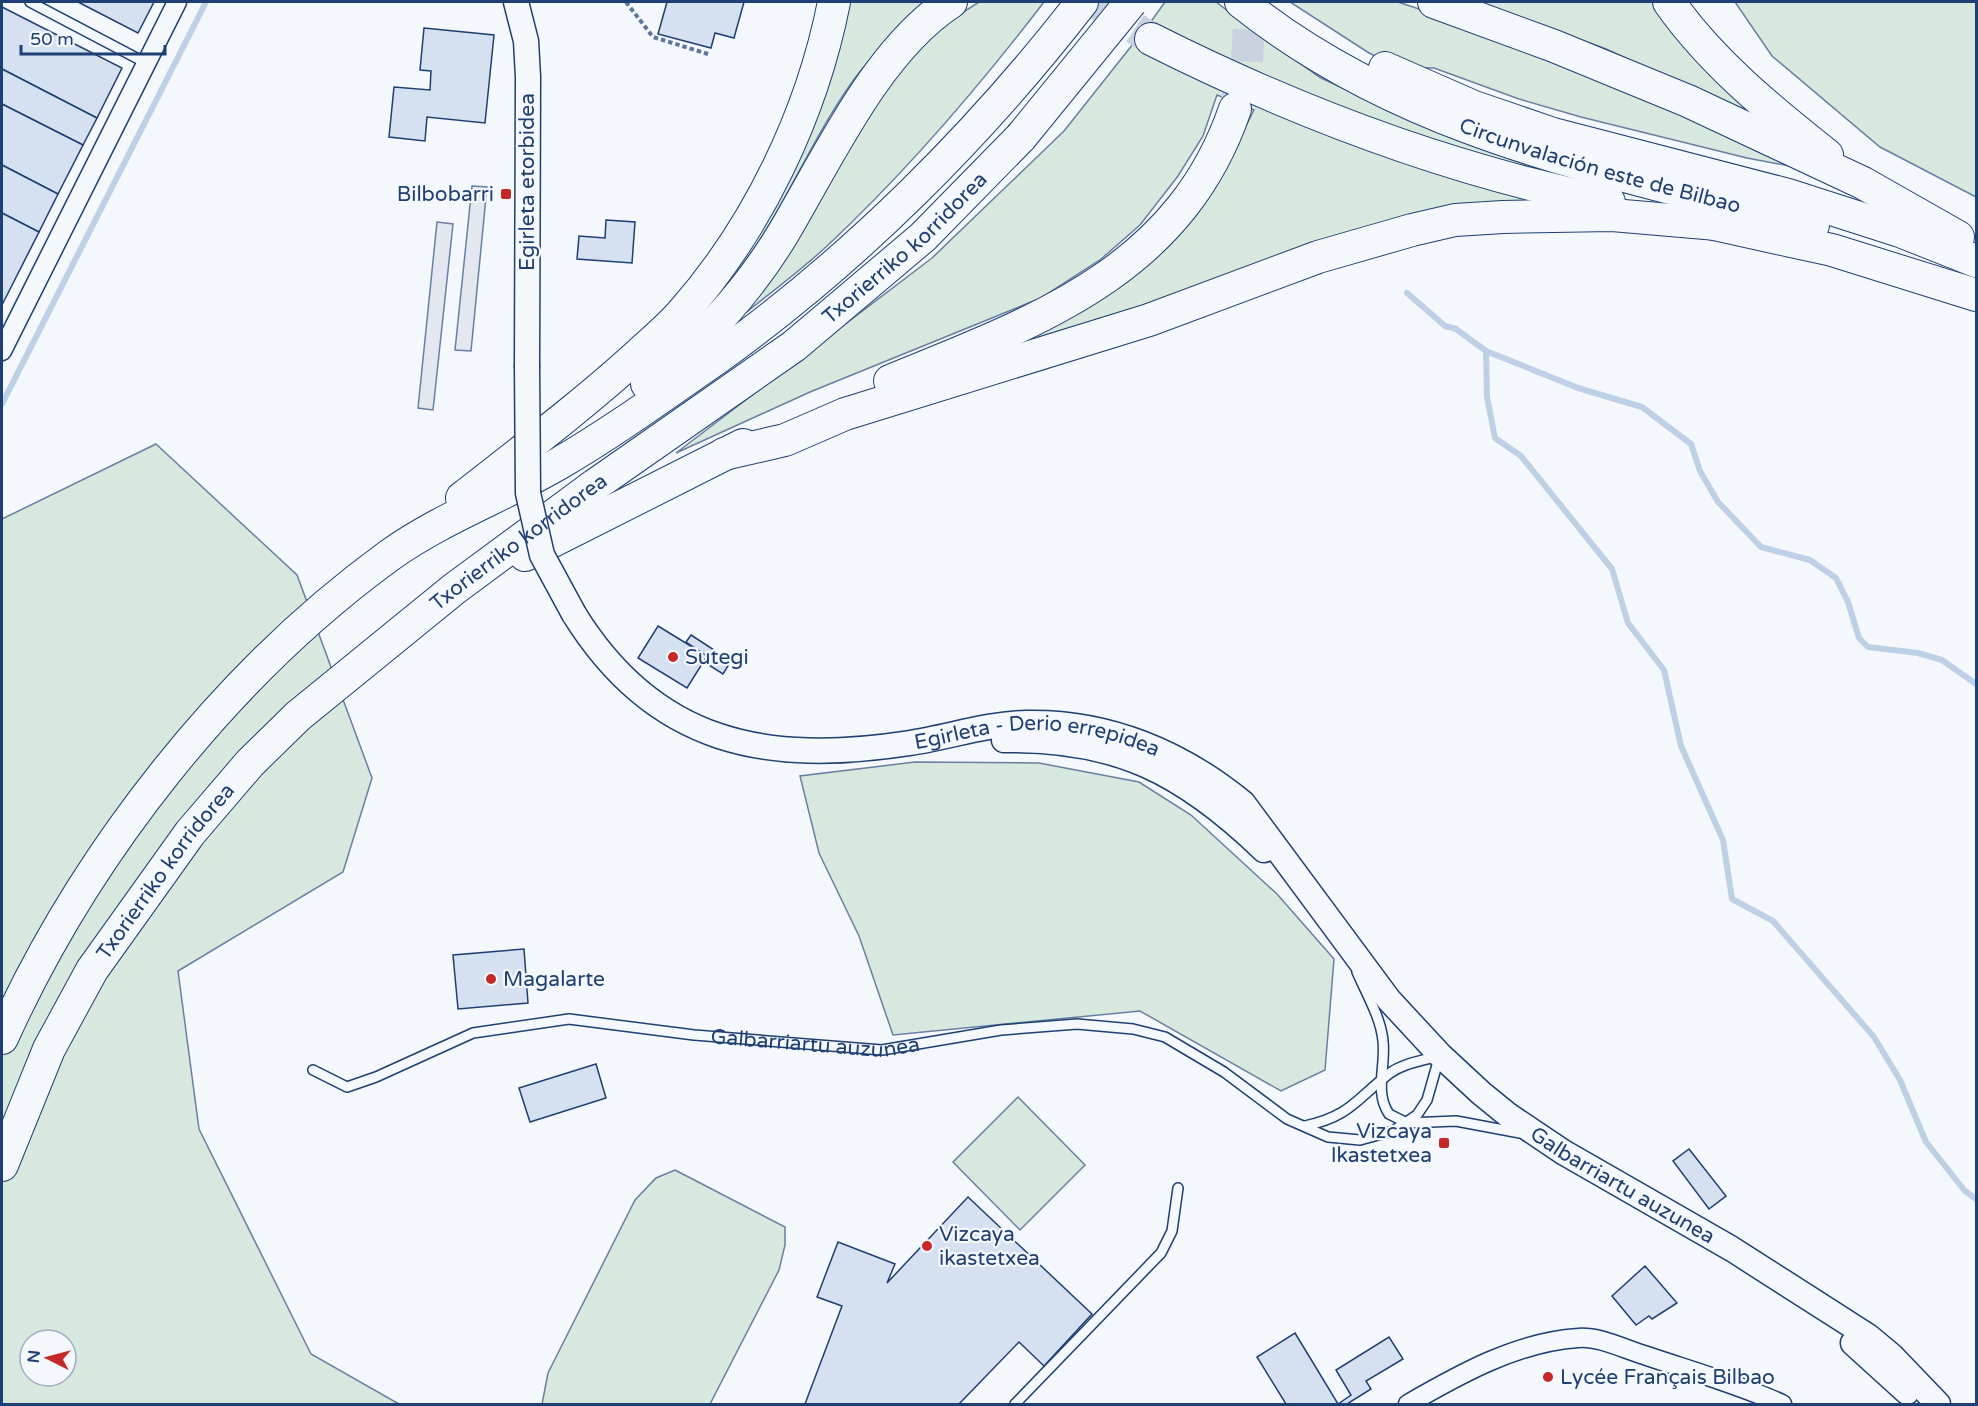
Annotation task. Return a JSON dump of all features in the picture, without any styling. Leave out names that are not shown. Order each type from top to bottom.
[{"type":"highway","points":[[392,554],[604,386],[682,314],[734,244],[770,183],[809,94],[827,39],[834,2]]},
{"type":"highway","points":[[473,508],[596,424],[663,373],[712,324],[745,288],[782,234],[862,98],[903,45],[951,2]]},
{"type":"highway","name":"Txorierriko korridorea","points":[[2,1038],[52,936],[93,872],[166,772],[275,649],[392,554],[473,508],[558,464],[721,355],[793,298],[869,233],[990,111],[1082,2]]},
{"type":"highway","name":"Txorierriko korridorea","points":[[2,1164],[49,1049],[92,970],[190,833],[250,763],[298,716],[454,590],[595,485],[794,345],[923,237],[1021,137],[1131,2]]},
{"type":"highway","name":"Circunvalación este de Bilbao","points":[[1241,2],[1271,26],[1368,84],[1425,111],[1489,136],[1611,173],[1831,230],[1922,261],[1977,288]]},
{"type":"highway","name":"Circunvalación este de Bilbao","points":[[1274,2],[1354,54],[1474,107],[1553,134],[1788,195],[1900,231],[1977,261]]},
{"type":"highway","points":[[1434,2],[1554,46],[1688,101],[1863,183],[1977,248]]},
{"type":"highway","points":[[1669,2],[1680,17],[1758,100],[1863,183]]},
{"type":"highway","points":[[1151,39],[1218,73],[1293,105],[1410,149],[1483,172],[1571,195],[1832,250],[1977,296]]},
{"type":"highway","points":[[454,590],[794,420],[1039,318],[1105,279],[1138,255],[1195,191],[1224,139],[1235,109]]},
{"type":"highway","points":[[724,454],[785,440],[845,414],[1149,320],[1318,257],[1455,220],[1532,216],[1612,216],[1717,224]]},
{"type":"street","points":[[2,351],[177,2]]},
{"type":"street","name":"Egirleta etorbidea","points":[[516,2],[526,41],[528,77],[528,493],[542,555],[574,614],[601,654],[640,692],[675,715],[707,731],[764,747],[807,752],[856,750],[923,741]]},
{"type":"street","name":"Egirleta - Derio errepidea","points":[[923,741],[1029,739],[1062,742],[1119,754],[1151,767],[1194,790],[1228,816],[1312,897],[1389,1000],[1440,1055]]},
{"type":"street","name":"Galbarriartu auzunea","points":[[1440,1055],[1508,1115],[1541,1138],[1732,1249],[1813,1303]]},
{"type":"street","points":[[1813,1303],[1919,1404]]},
{"type":"street","points":[[1813,1303],[1868,1336],[1899,1363],[1938,1404]]},
{"type":"street","points":[[1408,1404],[1446,1382],[1516,1351],[1547,1342],[1581,1337],[1753,1390],[1782,1404]]},
{"type":"lane","points":[[30,2],[146,63]]},
{"type":"lane","points":[[1343,939],[1380,1028],[1383,1041],[1381,1082],[1384,1106],[1396,1119],[1407,1123],[1442,1120],[1484,1124],[1541,1138]]},
{"type":"lane","name":"Galbarriartu auzunea","points":[[313,1070],[347,1087],[376,1077],[473,1033],[569,1019],[706,1036],[882,1050],[1001,1030],[1077,1024],[1133,1029],[1165,1037],[1224,1072],[1281,1115],[1328,1137],[1360,1140],[1393,1131],[1407,1123]]},
{"type":"lane","points":[[1305,1126],[1342,1114],[1404,1065],[1440,1055]]},
{"type":"lane","points":[[1407,1123],[1427,1100],[1440,1055]]},
{"type":"lane","points":[[1015,1404],[1161,1253],[1172,1231],[1178,1188]]},
{"type":"path","points":[[626,2],[638,21],[653,37],[708,54]]},
{"type":"shaded area","points":[[850,2],[927,2],[889,38],[855,78],[832,112],[753,250],[687,331],[818,111]]},
{"type":"shaded area","points":[[979,2],[1044,2],[967,97],[885,189],[816,256],[735,321],[864,111],[932,32]]},
{"type":"shaded area","points":[[1165,2],[1216,2],[1321,78],[1432,129],[1672,204],[1471,156],[1366,125],[1147,27]]},
{"type":"shaded area","points":[[1290,2],[1398,2],[1485,31],[1600,75],[1806,169],[1747,158],[1581,117],[1519,99],[1434,68],[1398,67],[1369,53]]},
{"type":"shaded area","points":[[1479,2],[1658,2],[1674,29],[1752,116],[1606,49]]},
{"type":"shaded area","points":[[1735,2],[1976,2],[1976,197],[1880,147],[1772,56]]},
{"type":"shaded area","points":[[1133,44],[1239,92],[1391,154],[1479,185],[1540,201],[1511,201],[1431,214],[1000,365],[1029,331],[1232,153],[1254,110],[1217,95],[1203,136],[1178,176],[1140,225],[1100,260],[1041,298],[810,392],[676,453],[932,258],[1064,131]]},
{"type":"shaded area","points":[[472,186],[487,187],[471,351],[455,350]]},
{"type":"shaded area","points":[[437,222],[453,224],[433,410],[418,408]]},
{"type":"shaded area","points":[[156,444],[297,575],[372,778],[343,872],[178,971],[199,1129],[311,1354],[399,1404],[2,1404],[2,519]]},
{"type":"shaded area","points":[[915,762],[1039,763],[1139,782],[1191,815],[1277,894],[1334,959],[1325,1070],[1281,1091],[1140,1011],[893,1035],[859,936],[819,853],[800,776]]},
{"type":"shaded area","points":[[1018,1097],[1085,1165],[1020,1230],[953,1162]]},
{"type":"shaded area","points":[[675,1170],[785,1227],[785,1245],[779,1270],[710,1404],[542,1404],[548,1373],[635,1200],[656,1178]]},
{"type":"building","points":[[78,2],[154,2],[138,33]]},
{"type":"building","points":[[667,2],[744,2],[734,38],[715,33],[711,48],[658,34]]},
{"type":"building","points":[[2,7],[122,68],[97,118],[2,69]]},
{"type":"building","points":[[424,28],[494,35],[485,123],[427,117],[425,141],[389,137],[394,87],[430,90],[431,71],[420,70]]},
{"type":"building","points":[[2,69],[97,118],[83,145],[2,104]]},
{"type":"building","points":[[2,104],[83,145],[58,194],[2,165]]},
{"type":"building","points":[[2,165],[58,194],[39,232],[2,213]]},
{"type":"building","points":[[2,213],[39,232],[2,305]]},
{"type":"building","points":[[606,220],[635,222],[632,263],[577,259],[579,236],[605,238]]},
{"type":"building","name":"Sutegi","points":[[658,626],[707,656],[687,688],[638,658]]},
{"type":"building","points":[[691,635],[731,661],[723,674],[704,662],[707,656],[686,642]]},
{"type":"building","name":"Magalarte","points":[[524,949],[528,1003],[458,1009],[453,955]]},
{"type":"building","points":[[596,1064],[606,1098],[530,1122],[519,1088]]},
{"type":"building","points":[[1689,1149],[1726,1196],[1709,1209],[1673,1161]]},
{"type":"building","points":[[968,1197],[1092,1314],[1044,1366],[1019,1342],[959,1404],[805,1404],[842,1306],[817,1297],[838,1242],[895,1264],[887,1283]]},
{"type":"building","points":[[1645,1266],[1677,1303],[1652,1319],[1649,1316],[1636,1325],[1612,1296]]},
{"type":"building","points":[[1295,1333],[1338,1404],[1286,1404],[1257,1357]]},
{"type":"building","points":[[1389,1337],[1403,1359],[1366,1381],[1371,1389],[1347,1404],[1338,1404],[1351,1395],[1336,1370]]},
{"type":"waterway","points":[[2,404],[206,2]]},
{"type":"waterway","points":[[1407,293],[1445,326],[1456,329],[1486,351],[1578,388],[1642,407],[1691,444],[1700,471],[1718,502],[1761,547],[1810,560],[1836,578],[1848,602],[1859,638],[1868,647],[1918,653],[1942,660],[1976,684]]},
{"type":"waterway","points":[[1486,351],[1487,397],[1495,438],[1521,456],[1612,569],[1628,623],[1664,670],[1681,746],[1723,840],[1732,899],[1773,921],[1874,1037],[1900,1080],[1926,1142],[1965,1191],[1976,1199]]},
{"type":"tunnel","points":[[1095,2],[1151,39]]},
{"type":"tunnel","points":[[1235,108],[1247,63],[1250,2]]},
{"type":"place","name":"Bilbobarri","points":[[506,194]]},
{"type":"place","name":"Sutegi","points":[[673,657]]},
{"type":"place","name":"Magalarte","points":[[491,979]]},
{"type":"place","name":"Vizcaya Ikastetxea","points":[[1444,1143]]},
{"type":"place","name":"Vizcaya ikastetxea","points":[[927,1246]]},
{"type":"place","name":"Lycée Français Bilbao","points":[[1548,1377]]}]
